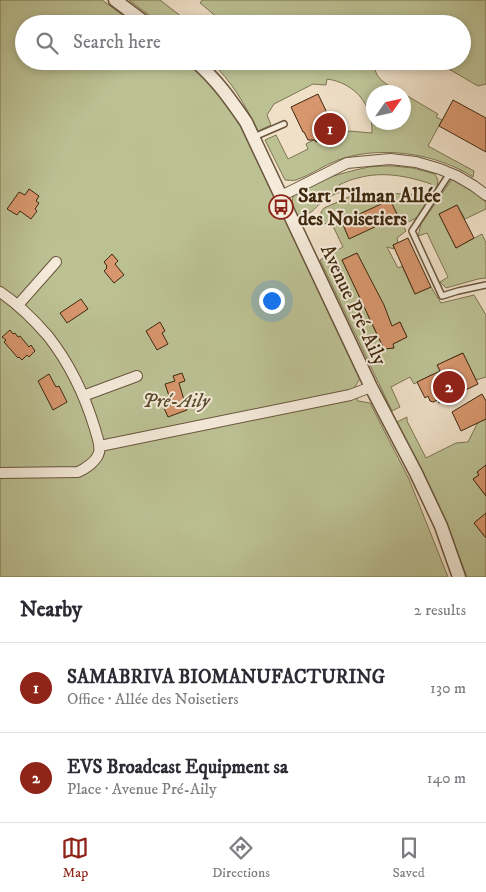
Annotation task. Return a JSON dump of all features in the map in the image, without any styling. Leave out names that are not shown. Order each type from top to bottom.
[{"type":"street","points":[[115,0],[135,15]]},
{"type":"street","name":"Avenue Pré-Aily","points":[[205,70],[223,89],[246,122],[371,387],[420,482],[440,526],[459,577]]},
{"type":"street","points":[[281,196],[347,163],[390,159],[416,162],[450,173],[486,195]]},
{"type":"street","points":[[18,305],[56,262]]},
{"type":"street","points":[[0,292],[18,305],[49,338],[73,373],[90,414],[100,446],[99,455],[84,470],[78,472],[0,473]]},
{"type":"street","points":[[83,396],[137,376]]},
{"type":"street","points":[[100,446],[350,395],[371,387]]},
{"type":"lane","points":[[253,137],[284,124]]},
{"type":"lane","points":[[450,173],[412,231],[442,296],[486,285]]},
{"type":"green space","name":"Pré-Aily","points":[[0,0],[102,0],[123,15],[15,15],[15,70],[195,70],[221,97],[238,120],[361,377],[353,390],[358,401],[370,403],[409,479],[448,577],[0,577]]},
{"type":"green space","points":[[129,0],[160,0],[179,15],[149,15]]},
{"type":"green space","points":[[202,0],[486,0],[486,84],[478,86],[450,70],[471,70],[471,15],[215,15],[200,3]]},
{"type":"green space","points":[[219,70],[376,70],[378,77],[388,85],[366,85],[366,105],[354,90],[337,81],[327,79],[326,85],[313,84],[274,104],[267,115],[271,125],[258,131],[237,94]]},
{"type":"green space","points":[[411,98],[438,114],[436,117],[442,120],[428,146],[474,171],[473,177],[442,162],[425,157],[389,152],[354,155],[333,162],[296,180],[285,180],[265,140],[276,135],[288,159],[308,149],[306,144],[315,139],[317,142],[332,142],[349,131],[372,133],[372,130],[411,130]]},
{"type":"green space","points":[[369,167],[413,168],[435,174],[438,180],[437,188],[418,217],[403,225],[406,231],[397,238],[398,243],[393,245],[394,249],[387,247],[398,268],[402,266],[415,294],[431,287],[441,303],[474,295],[486,315],[486,377],[476,380],[462,353],[438,365],[441,373],[431,375],[414,384],[410,377],[391,387],[400,407],[392,411],[320,260],[343,247],[331,222],[324,224],[321,212],[324,208],[349,197],[369,193],[410,194],[425,200],[430,191],[431,184],[395,175],[356,178],[339,185],[341,192],[329,197],[311,212],[301,216],[295,213],[292,201],[297,192],[316,182]],"holes":[[[390,200],[398,216],[349,238],[342,222]],[[357,253],[392,326],[400,322],[407,337],[393,344],[394,348],[384,349],[367,314],[371,311],[365,308],[342,260]]]},
{"type":"green space","points":[[452,179],[468,187],[486,202],[486,209],[465,219],[457,205],[439,214],[456,248],[482,234],[486,243],[486,278],[446,288],[440,282],[448,277],[427,233],[418,236],[421,224]]},
{"type":"green space","points":[[407,417],[407,421],[426,458],[456,443],[468,442],[478,422],[486,419],[486,466],[477,472],[479,475],[473,479],[486,496],[486,514],[474,523],[486,538],[486,577],[467,577],[441,512],[397,422]]},
{"type":"building","points":[[318,94],[329,117],[337,123],[341,130],[316,142],[315,140],[308,140],[291,107]]},
{"type":"building","points":[[453,100],[486,118],[486,152],[439,126]]},
{"type":"building","points":[[29,189],[39,196],[36,201],[39,203],[35,209],[37,211],[31,219],[20,211],[17,215],[7,209],[19,192],[25,195]]},
{"type":"building","points":[[390,200],[398,216],[349,239],[342,222]]},
{"type":"building","points":[[457,205],[474,238],[456,248],[439,214]]},
{"type":"building","points":[[408,238],[431,287],[415,294],[393,245]]},
{"type":"building","points":[[357,253],[384,305],[392,326],[400,322],[407,337],[393,344],[394,348],[384,349],[342,260]]},
{"type":"building","points":[[112,254],[118,261],[115,264],[124,275],[114,283],[104,271],[107,266],[104,262]]},
{"type":"building","points":[[81,299],[88,309],[67,323],[60,313]]},
{"type":"building","points":[[160,322],[165,331],[162,333],[168,344],[157,350],[146,331]]},
{"type":"building","points":[[10,330],[18,337],[20,336],[29,347],[31,345],[35,351],[29,357],[27,355],[22,360],[18,358],[4,342],[6,340],[2,337]]},
{"type":"building","points":[[463,353],[478,384],[439,403],[438,400],[430,401],[428,396],[425,398],[417,382],[440,371],[437,365]]},
{"type":"building","points":[[182,373],[185,381],[179,383],[187,410],[168,417],[164,408],[172,405],[165,384],[175,381],[173,376]]},
{"type":"building","points":[[49,374],[56,387],[59,386],[67,402],[53,410],[38,381]]},
{"type":"building","points":[[482,394],[486,401],[486,419],[461,431],[452,412]]},
{"type":"building","points":[[486,465],[486,496],[473,479],[479,475],[477,472]]},
{"type":"building","points":[[486,513],[486,538],[474,523]]},
{"type":"place","name":"SAMABRIVA BIOMANUFACTURING","points":[[330,129]]},
{"type":"place","name":"Sart Tilman Allée des Noisetiers","points":[[281,207]]},
{"type":"place","name":"EVS Broadcast Equipment sa","points":[[449,387]]}]
